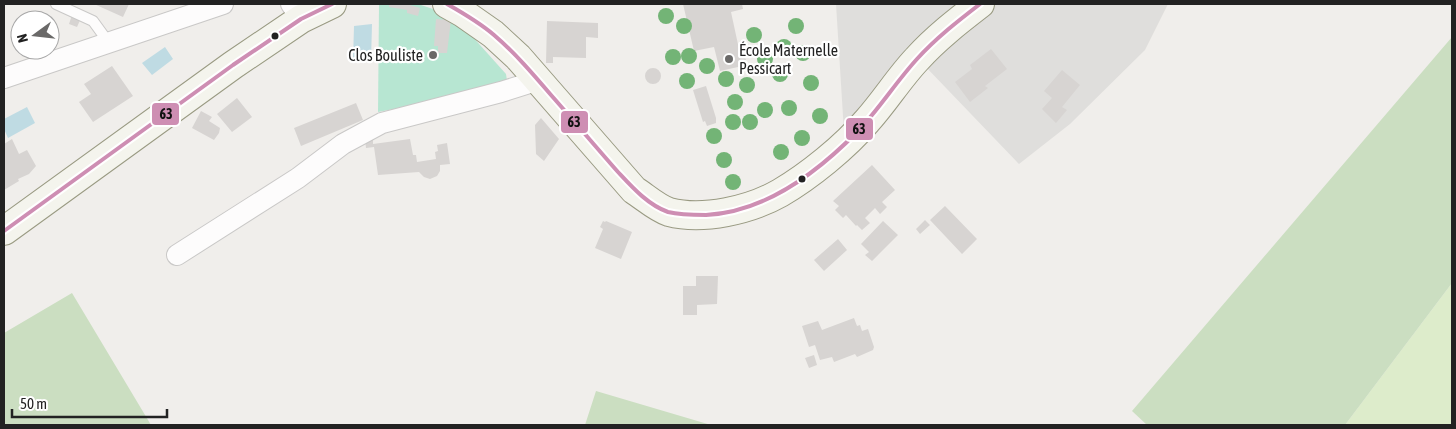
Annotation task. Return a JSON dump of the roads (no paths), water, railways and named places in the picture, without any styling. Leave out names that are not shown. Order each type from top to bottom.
[{"type":"street","points":[[4,78],[222,4]]},
{"type":"street","points":[[4,231],[233,65],[296,11],[332,4]]},
{"type":"street","points":[[447,4],[493,34],[539,80],[634,190],[668,212],[686,215],[706,215],[757,204],[778,194],[798,181],[850,140],[868,121],[916,59],[940,36],[980,4]]},
{"type":"street","points":[[177,254],[298,178],[343,144],[382,123],[501,92],[539,80]]},
{"type":"lane","points":[[56,4],[94,21],[109,43]]},
{"type":"water","points":[[372,24],[371,61],[353,61],[354,26]]},
{"type":"water","points":[[165,47],[173,59],[152,75],[142,63]]},
{"type":"water","points":[[27,107],[35,123],[8,138],[4,129],[4,119]]},
{"type":"place","name":"Clos Bouliste","points":[[433,55]]},
{"type":"place","name":"École Maternelle Pessicart","points":[[729,59]]}]
